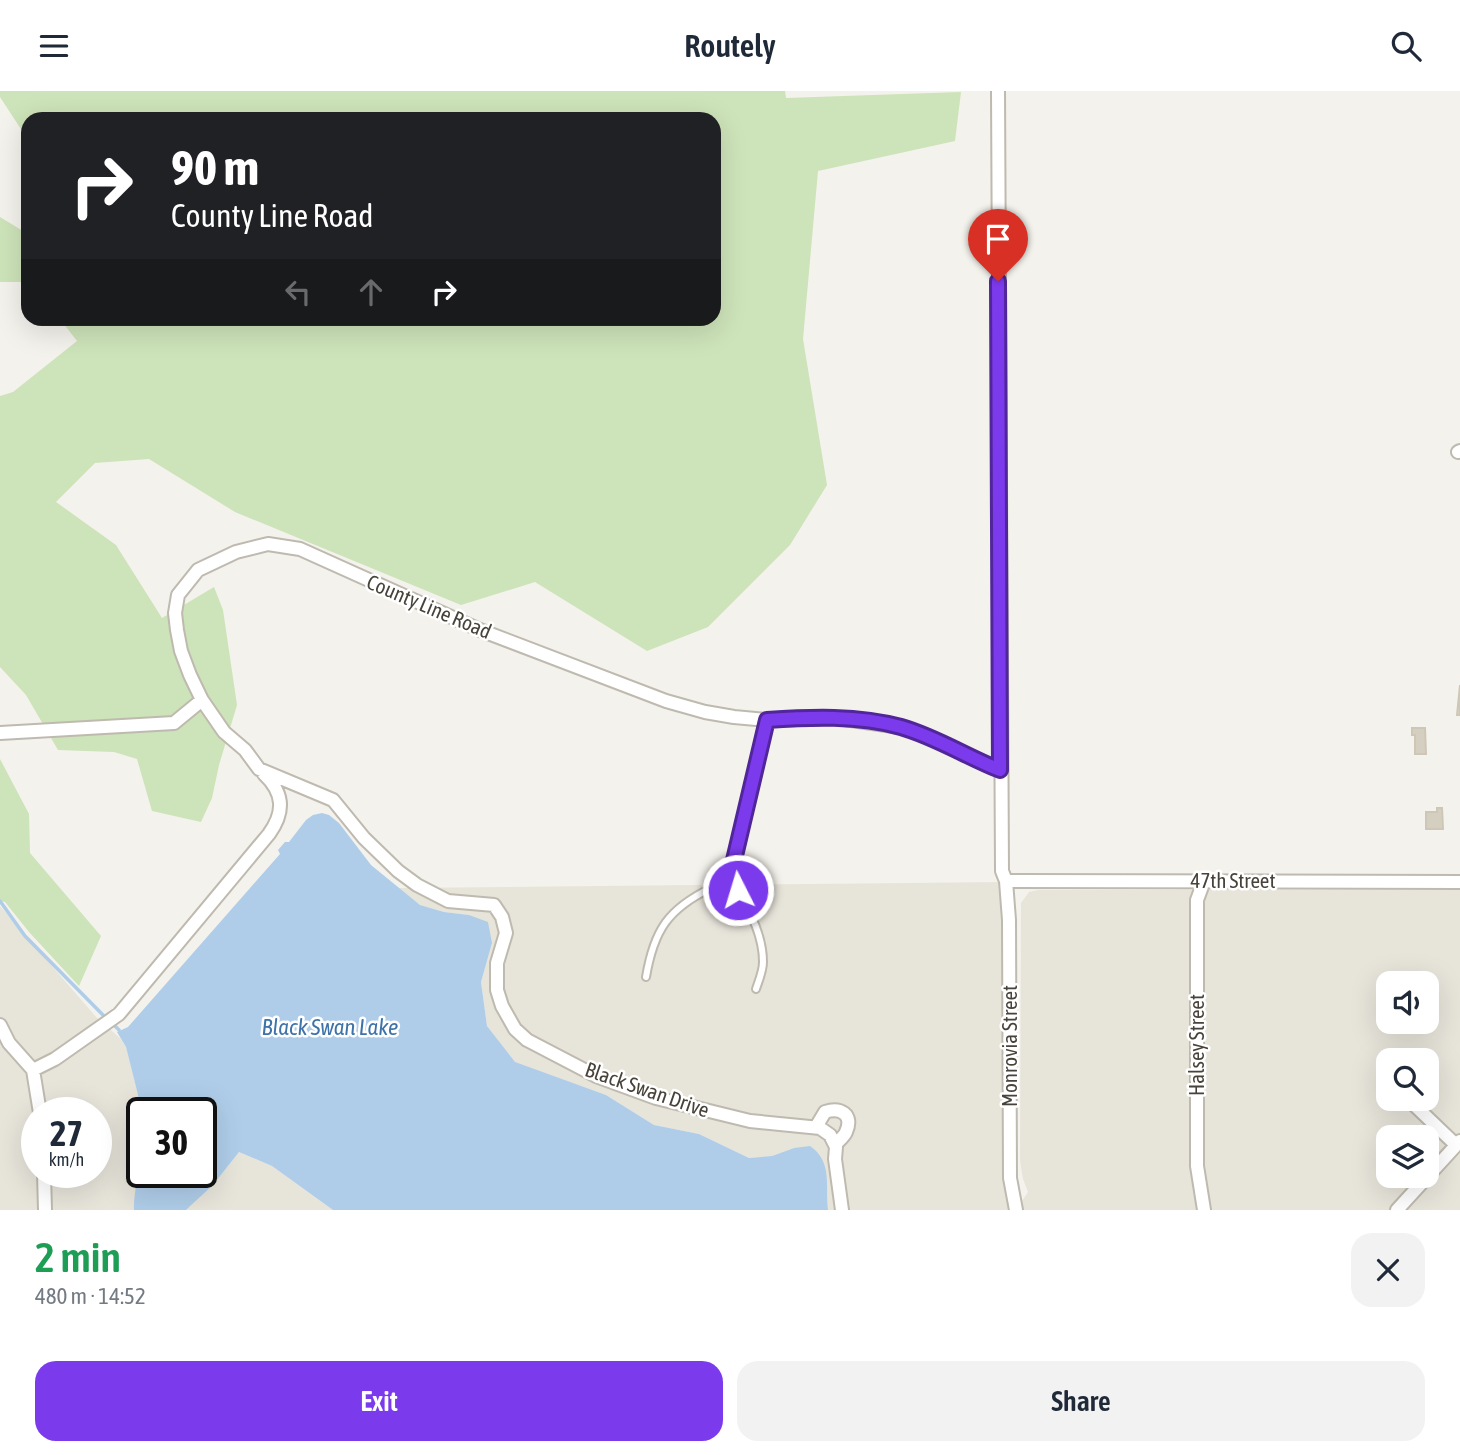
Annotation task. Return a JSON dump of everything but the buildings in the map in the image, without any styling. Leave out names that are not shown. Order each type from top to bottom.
[{"type":"street","name":"Monrovia Street","points":[[998,91],[1000,770],[1002,871],[1006,881],[1009,933],[1010,1178],[1016,1210]]},
{"type":"street","name":"County Line Road","points":[[202,700],[181,651],[175,613],[178,595],[193,576],[210,564],[236,552],[268,544],[300,549],[480,630],[666,701],[705,712],[767,720],[837,719],[900,727],[1000,770]]},
{"type":"street","points":[[0,733],[174,723],[202,700]]},
{"type":"street","name":"Black Swan Drive","points":[[33,1070],[55,1059],[119,1014],[278,820],[280,797],[276,785],[224,732],[202,700]]},
{"type":"street","points":[[734,860],[713,887],[712,896],[722,904],[729,904],[738,895],[734,860],[767,720]]},
{"type":"street","name":"Black Swan Drive","points":[[259,769],[333,800],[365,838],[398,871],[417,885],[448,901],[494,905],[502,917],[506,933],[497,963],[496,991],[515,1029],[527,1040],[596,1076],[656,1098],[750,1122],[816,1127]]},
{"type":"street","name":"47th Street","points":[[1006,881],[1460,882]]},
{"type":"street","name":"Halsey Street","points":[[1204,881],[1197,900],[1197,1166],[1204,1210]]},
{"type":"street","points":[[0,1025],[9,1043],[33,1070],[37,1097]]},
{"type":"street","points":[[835,1145],[846,1132],[848,1122],[847,1114],[833,1109],[825,1112],[816,1127],[830,1135],[835,1145],[842,1210]]},
{"type":"street","points":[[1397,1210],[1458,1143],[1422,1111]]},
{"type":"street","points":[[44,1188],[45,1210]]},
{"type":"lane","points":[[646,977],[650,951],[658,932],[674,911],[694,896],[713,887]]},
{"type":"lane","points":[[738,895],[748,907],[761,948],[763,962],[756,989]]},
{"type":"shaded area","points":[[1002,882],[1005,902],[1008,1210],[828,1210],[794,1148],[772,1156],[749,1158],[699,1134],[654,1125],[606,1095],[515,1063],[487,1026],[481,982],[492,943],[469,915],[420,905],[398,888]]},
{"type":"shaded area","points":[[1038,890],[1460,890],[1460,1210],[1016,1210],[1028,1192],[1020,1161],[1021,903],[1029,892]]},
{"type":"shaded area","points":[[0,906],[97,1018],[120,1038],[126,1047],[138,1095],[126,1097],[126,1188],[137,1188],[134,1210],[0,1210]]},
{"type":"shaded area","points":[[239,1152],[272,1166],[333,1210],[186,1210],[210,1188],[217,1188],[217,1180]]},
{"type":"green space","points":[[0,91],[785,91],[786,98],[961,92],[955,141],[818,171],[803,339],[827,485],[790,545],[708,627],[647,651],[535,582],[461,605],[235,512],[149,459],[95,463],[56,502],[116,545],[162,618],[214,587],[223,610],[237,705],[212,798],[201,822],[152,811],[137,759],[114,752],[58,750],[26,695],[0,667],[0,396],[13,392],[77,341],[65,326],[721,326],[721,112],[21,112],[21,129],[0,97]]},
{"type":"green space","points":[[0,217],[21,230],[21,282],[0,282]]},
{"type":"green space","points":[[0,759],[29,814],[30,853],[101,936],[79,986],[5,902],[0,901]]},
{"type":"water","name":"Black Swan Lake","points":[[322,813],[329,815],[339,823],[371,865],[420,905],[469,915],[488,922],[492,943],[481,982],[487,1026],[515,1062],[606,1095],[654,1125],[699,1134],[749,1158],[772,1156],[794,1148],[810,1146],[822,1159],[825,1167],[828,1210],[333,1210],[272,1166],[239,1152],[217,1180],[217,1097],[138,1097],[126,1047],[117,1032],[128,1027],[280,854],[278,850],[285,842],[289,842],[306,820]]},
{"type":"water","name":"Black Swan Lake","points":[[135,1188],[210,1188],[186,1210],[134,1210]]},
{"type":"waterway","points":[[0,901],[25,936],[103,1015]]},
{"type":"waterway","points":[[114,1025],[119,1030]]},
{"type":"route","points":[[738,890],[734,860],[767,720],[837,719],[900,727],[1000,770],[998,281]]}]
